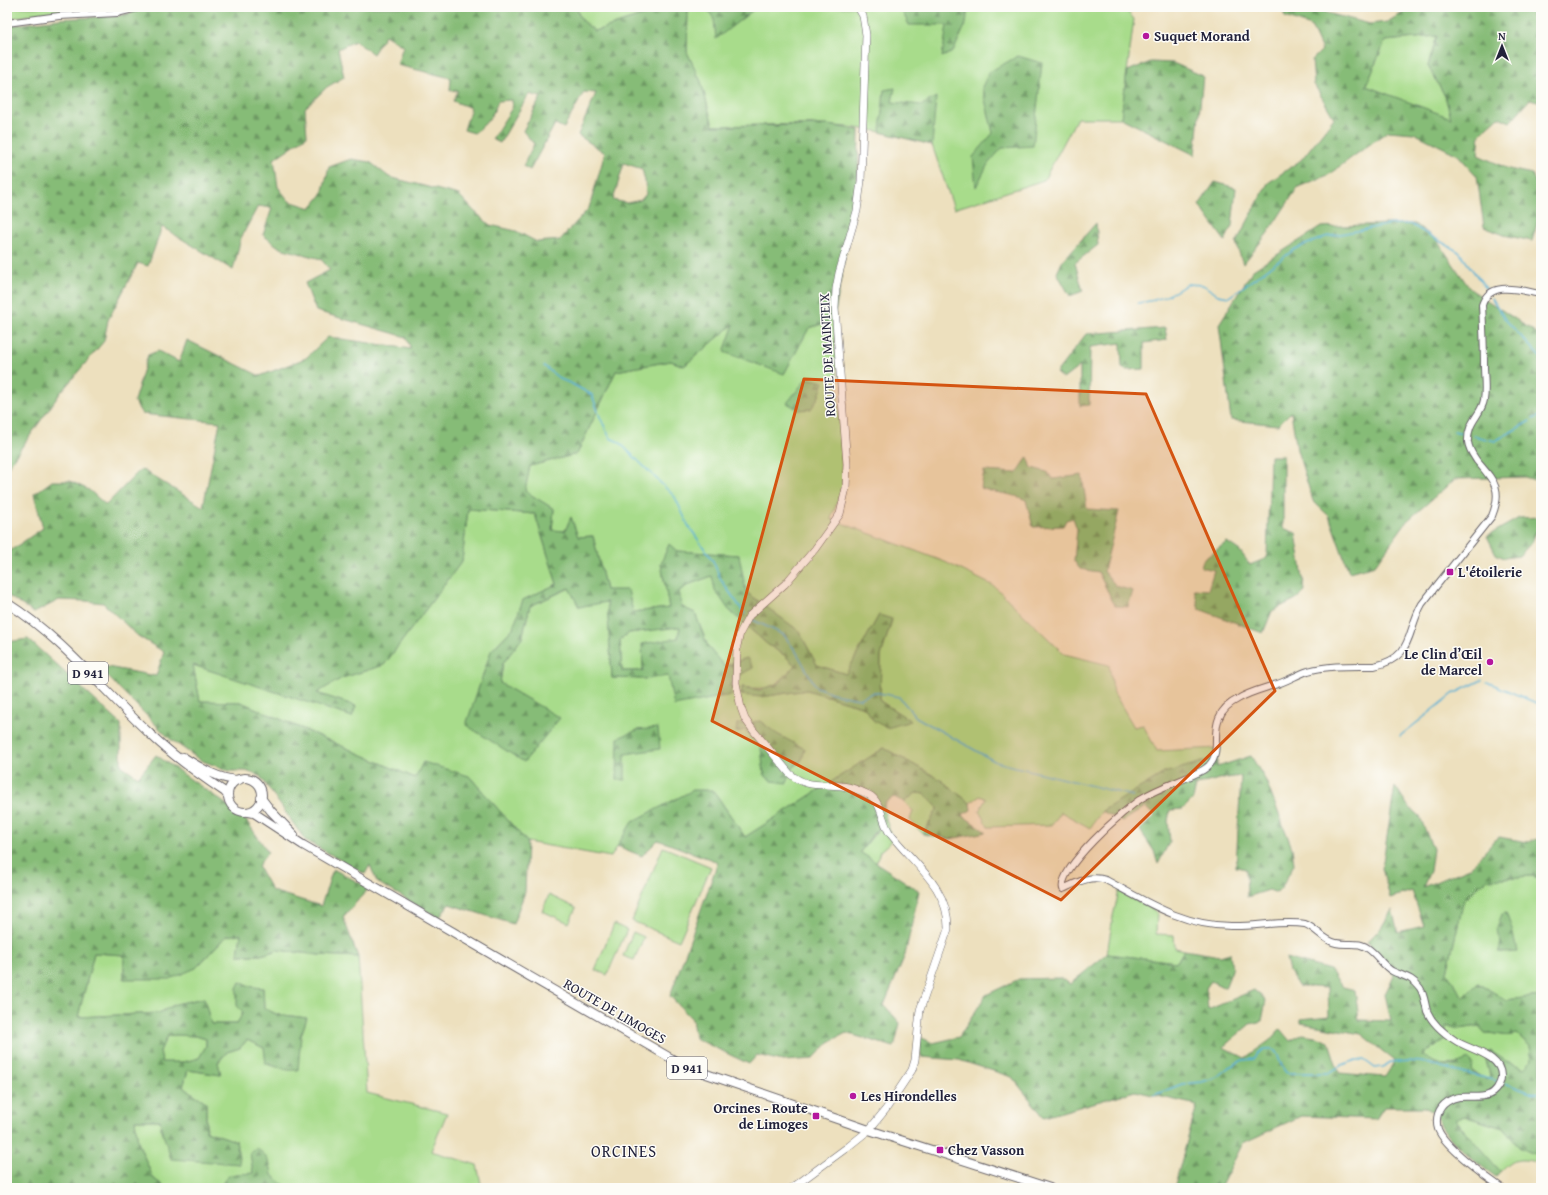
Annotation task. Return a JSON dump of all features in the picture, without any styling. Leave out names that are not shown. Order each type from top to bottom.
[{"type":"main road","name":"ROUTE DE MAINTEIX","points":[[858,7],[863,16],[866,35],[861,181],[857,211],[839,273],[836,289],[847,464],[846,488],[840,514],[815,549],[785,584],[753,611],[744,623],[737,646],[736,683],[741,708],[745,719],[752,730],[790,774],[798,780],[808,784],[843,786],[871,796],[878,805],[889,831],[933,881],[946,908],[948,929],[921,1004],[915,1060],[912,1070],[886,1109],[869,1130]]},
{"type":"main road","name":"D 941","points":[[7,603],[42,628],[165,748],[225,792],[228,796]]},
{"type":"main road","name":"D 941","points":[[165,748],[206,770],[232,780],[239,780]]},
{"type":"main road","points":[[244,778],[255,782],[261,792],[261,798],[257,806],[249,812],[241,812],[234,808],[230,803],[228,796],[231,786],[239,780],[244,778]]},
{"type":"main road","name":"ROUTE DE LIMOGES","points":[[261,798],[271,811],[303,845]]},
{"type":"main road","name":"ROUTE DE LIMOGES","points":[[249,812],[254,813],[303,845],[686,1067],[869,1130],[1050,1188]]},
{"type":"main road","points":[[792,1188],[869,1130]]},
{"type":"street","points":[[7,23],[59,16],[117,13],[141,7]]},
{"type":"street","points":[[1502,1188],[1462,1157],[1440,1134],[1436,1123],[1438,1114],[1446,1102],[1461,1097],[1488,1095],[1498,1087],[1502,1075],[1500,1069],[1495,1062],[1485,1055],[1457,1042],[1433,1021],[1428,1012],[1420,988],[1412,979],[1391,970],[1364,945],[1336,943],[1327,939],[1308,925],[1300,923],[1228,926],[1178,917],[1100,878],[1085,879],[1063,889],[1063,881],[1074,861],[1129,808],[1149,795],[1194,775],[1211,763],[1217,748],[1217,724],[1224,710],[1238,699],[1258,690],[1285,682],[1306,672],[1324,667],[1374,666],[1388,662],[1396,657],[1408,644],[1418,612],[1428,595],[1492,516],[1498,497],[1494,482],[1472,454],[1468,443],[1469,430],[1472,420],[1480,410],[1485,393],[1483,300],[1494,290],[1501,289],[1514,289],[1541,294]]},
{"type":"highlighted area","points":[[804,379],[1146,394],[1275,691],[1061,900],[712,721]]},
{"type":"green space","points":[[7,7],[101,7],[42,13],[7,19]]},
{"type":"green space","points":[[141,7],[577,7],[581,18],[595,31],[644,15],[653,7],[688,7],[687,52],[701,82],[713,126],[828,125],[859,130],[858,176],[834,320],[809,328],[784,374],[724,352],[734,324],[684,366],[671,361],[616,371],[577,454],[530,466],[525,491],[554,509],[552,530],[565,531],[571,517],[578,537],[593,536],[606,590],[628,590],[633,612],[669,608],[661,563],[669,544],[677,551],[739,555],[746,592],[799,631],[817,665],[846,674],[879,615],[892,619],[881,656],[880,701],[911,721],[887,728],[874,721],[864,707],[807,690],[761,697],[741,695],[742,687],[760,690],[779,683],[795,665],[784,655],[767,644],[729,610],[715,590],[712,576],[690,584],[679,591],[682,607],[695,613],[708,647],[724,666],[747,658],[753,668],[734,681],[731,695],[674,706],[668,676],[644,679],[612,678],[607,602],[579,607],[569,588],[530,606],[522,638],[503,663],[500,683],[560,718],[524,762],[466,725],[491,651],[513,628],[523,600],[557,584],[535,514],[468,509],[462,561],[384,665],[342,678],[317,693],[356,706],[352,717],[193,665],[200,701],[241,702],[415,778],[423,762],[469,776],[527,842],[525,892],[513,924],[449,904],[439,918],[377,882],[370,865],[365,874],[305,840],[260,776],[246,771],[230,771],[200,760],[169,738],[96,665],[156,676],[164,652],[138,636],[103,603],[59,600],[34,613],[7,595],[7,553],[43,528],[34,494],[52,481],[70,481],[89,490],[106,505],[141,469],[203,507],[220,422],[142,414],[134,401],[148,355],[158,351],[179,362],[187,340],[260,376],[306,358],[328,337],[411,349],[406,337],[316,311],[305,283],[330,270],[321,259],[280,248],[263,235],[272,208],[258,206],[241,238],[233,270],[162,227],[148,266],[138,263],[108,320],[104,341],[61,392],[7,468],[7,26],[59,19],[118,16],[141,10]],"holes":[[[385,35],[403,46],[397,65],[451,78],[450,90],[458,91],[453,101],[471,108],[464,130],[474,133],[489,119],[498,101],[511,100],[512,108],[492,139],[500,143],[529,94],[541,97],[523,131],[534,144],[523,166],[530,170],[555,124],[564,128],[584,92],[596,93],[578,135],[605,153],[589,208],[560,240],[537,242],[516,231],[490,225],[459,195],[389,177],[370,162],[351,159],[329,167],[322,194],[311,208],[289,201],[278,187],[274,159],[307,136],[305,108],[327,87],[344,77],[338,49],[355,41],[373,54]],[[624,163],[642,169],[646,194],[641,200],[627,203],[613,200]],[[680,627],[678,638],[642,644],[643,671],[622,671],[620,640],[629,633]]]},
{"type":"green space","points":[[577,7],[653,7],[644,15],[595,31],[581,18]]},
{"type":"green space","points":[[688,7],[1123,7],[1134,19],[1121,118],[1077,118],[1044,180],[954,209],[932,145],[881,132],[839,126],[797,124],[713,126],[701,82],[687,52]]},
{"type":"green space","points":[[706,7],[757,7],[716,39],[714,19]]},
{"type":"green space","points":[[900,7],[968,7],[966,24],[953,52],[942,57],[947,25],[909,25]]},
{"type":"green space","points":[[1282,7],[1310,7],[1370,24],[1387,22],[1408,10],[1425,7],[1531,7],[1541,37],[1541,102],[1530,99],[1510,122],[1499,117],[1480,134],[1478,155],[1509,169],[1532,174],[1541,195],[1541,210],[1532,241],[1504,235],[1484,227],[1477,176],[1458,155],[1414,133],[1388,131],[1328,175],[1298,187],[1267,234],[1243,264],[1236,243],[1268,183],[1301,160],[1334,118],[1314,84],[1312,60],[1322,50],[1311,26],[1285,17]],"holes":[[[1437,36],[1428,66],[1445,96],[1451,118],[1366,86],[1385,41]]]},
{"type":"green space","points":[[1437,36],[1428,66],[1445,96],[1452,119],[1366,86],[1385,41]]},
{"type":"green space","points":[[1018,56],[1042,63],[1033,146],[1002,148],[988,164],[976,187],[973,157],[993,133],[982,87],[989,72]]},
{"type":"green space","points":[[1151,62],[1173,63],[1203,76],[1195,155],[1121,118],[1127,71]]},
{"type":"green space","points":[[895,88],[892,102],[922,105],[936,97],[932,145],[880,132],[884,90]]},
{"type":"green space","points":[[1215,182],[1236,188],[1232,226],[1225,241],[1199,205]]},
{"type":"green space","points":[[1096,223],[1098,245],[1075,263],[1083,291],[1070,296],[1057,273],[1062,262]]},
{"type":"green space","points":[[1415,224],[1437,240],[1470,289],[1541,336],[1541,482],[1525,477],[1455,479],[1407,521],[1375,565],[1349,572],[1329,516],[1313,501],[1297,450],[1291,412],[1278,425],[1231,420],[1219,324],[1253,270],[1321,227]]},
{"type":"green space","points":[[834,320],[843,486],[831,519],[945,562],[994,586],[1064,654],[1109,665],[1114,693],[1134,727],[1143,725],[1157,751],[1219,748],[1217,761],[1209,760],[1102,811],[1090,828],[1061,812],[1052,825],[988,827],[979,811],[986,799],[980,796],[970,803],[941,780],[884,748],[745,837],[713,790],[632,822],[611,857],[527,842],[469,776],[415,778],[241,702],[200,701],[193,665],[352,716],[356,706],[316,693],[342,678],[384,665],[462,561],[468,509],[535,514],[557,584],[523,600],[513,628],[491,651],[467,724],[559,718],[500,683],[503,663],[522,638],[530,606],[570,588],[607,601],[612,678],[644,679],[668,676],[731,687],[740,674],[747,658],[724,667],[708,647],[695,613],[682,607],[679,591],[690,584],[712,576],[716,590],[729,610],[767,644],[784,655],[795,665],[783,678],[773,685],[760,688],[742,687],[761,697],[807,690],[864,707],[874,721],[911,721],[880,701],[881,656],[892,620],[879,615],[846,674],[817,665],[799,631],[746,592],[738,555],[677,551],[661,563],[669,608],[633,612],[606,590],[593,536],[578,537],[571,517],[565,531],[552,530],[554,509],[524,491],[530,466],[577,454],[616,371],[671,361],[684,366],[735,323],[784,374],[809,328]]},
{"type":"green space","points":[[1165,328],[1167,340],[1144,343],[1144,369],[1126,370],[1122,368],[1121,343],[1090,347],[1089,405],[1080,406],[1080,366],[1063,379],[1056,373],[1086,334]]},
{"type":"green space","points":[[807,378],[824,382],[819,396],[811,409],[799,410],[787,403]]},
{"type":"green space","points":[[1270,456],[1283,456],[1283,528],[1296,533],[1305,591],[1296,599],[1272,611],[1263,633],[1199,609],[1194,589],[1208,590],[1214,570],[1201,567],[1203,560],[1227,542],[1240,551],[1250,565],[1267,558]]},
{"type":"green space","points":[[1028,457],[1032,468],[1047,472],[1053,479],[1082,475],[1087,509],[1119,511],[1104,571],[1116,586],[1133,591],[1128,607],[1115,606],[1098,572],[1080,569],[1074,561],[1077,529],[1073,518],[1066,520],[1063,526],[1033,527],[1026,500],[981,488],[984,471],[1017,473]]},
{"type":"green space","points":[[1541,517],[1541,528],[1537,530],[1532,542],[1519,556],[1504,558],[1496,554],[1487,536],[1519,518]]},
{"type":"green space","points":[[680,626],[678,638],[643,671],[622,671],[620,640],[629,633]]},
{"type":"green space","points":[[28,639],[121,724],[121,765],[138,777],[156,755],[243,816],[268,852],[258,866],[272,891],[321,906],[333,869],[369,888],[343,917],[358,957],[319,955],[278,950],[261,955],[238,955],[241,934],[226,936],[196,968],[170,979],[124,979],[124,955],[94,953],[78,1017],[159,1013],[176,1004],[204,998],[211,1024],[237,1024],[243,1012],[237,1006],[237,988],[240,982],[253,987],[263,988],[264,1008],[276,1014],[307,1018],[301,1035],[298,1070],[288,1070],[266,1064],[264,1048],[247,1040],[240,1048],[227,1052],[218,1062],[221,1075],[188,1070],[183,1087],[206,1102],[206,1131],[236,1141],[240,1164],[171,1159],[161,1128],[160,1120],[135,1120],[138,1142],[153,1178],[166,1188],[7,1188],[7,642]],"holes":[[[167,1036],[196,1036],[206,1039],[206,1046],[199,1058],[184,1062],[162,1062],[160,1051]]]},
{"type":"green space","points":[[760,721],[777,734],[805,749],[802,760],[793,768],[787,783],[772,781],[764,775],[761,748],[745,730],[736,732],[737,724]]},
{"type":"green space","points":[[658,728],[660,749],[625,754],[625,780],[617,779],[618,738],[637,730]]},
{"type":"green space","points":[[884,748],[941,780],[970,803],[971,810],[962,815],[986,832],[950,839],[923,834],[938,808],[925,794],[916,793],[904,802],[894,797],[884,804],[886,820],[873,834],[860,852],[919,891],[905,955],[884,1005],[900,1023],[894,1047],[846,1033],[829,1042],[813,1059],[783,1061],[757,1055],[749,1064],[695,1038],[692,1019],[670,996],[718,862],[658,840],[642,856],[617,846],[632,822],[693,790],[713,790],[745,837]]},
{"type":"green space","points":[[1251,756],[1266,781],[1292,848],[1294,864],[1281,889],[1277,893],[1269,890],[1247,897],[1246,869],[1236,867],[1241,776],[1219,779],[1196,785],[1193,799],[1183,809],[1170,810],[1168,821],[1170,841],[1158,864],[1154,851],[1140,830],[1155,816],[1145,807],[1122,822],[1102,811],[1164,773],[1209,760],[1217,761],[1217,767]]},
{"type":"green space","points":[[1395,786],[1408,806],[1420,817],[1433,849],[1430,871],[1423,887],[1470,868],[1498,837],[1528,842],[1541,838],[1541,878],[1531,876],[1488,879],[1464,899],[1447,972],[1463,998],[1478,983],[1506,1000],[1541,996],[1541,1156],[1540,1153],[1532,1153],[1519,1147],[1503,1128],[1464,1116],[1455,1120],[1501,1172],[1496,1177],[1460,1149],[1445,1132],[1434,1112],[1424,1107],[1384,1107],[1376,1119],[1301,1116],[1243,1143],[1220,1188],[1174,1188],[1197,1105],[1135,1091],[1044,1117],[1012,1077],[959,1060],[921,1057],[920,1037],[933,1043],[959,1037],[986,995],[1019,979],[1060,978],[1070,984],[1107,954],[1177,962],[1184,950],[1220,956],[1230,953],[1232,970],[1225,988],[1211,981],[1206,988],[1208,1010],[1254,990],[1266,1000],[1262,1021],[1250,1024],[1223,1047],[1245,1058],[1269,1041],[1280,1029],[1290,1041],[1303,1034],[1315,1036],[1329,1042],[1339,1073],[1385,1077],[1395,1061],[1361,1034],[1301,1023],[1301,1019],[1329,1016],[1328,988],[1298,986],[1289,971],[1286,958],[1330,970],[1343,987],[1355,990],[1359,1020],[1391,1021],[1385,994],[1394,975],[1367,942],[1381,928],[1392,910],[1398,932],[1424,926],[1412,891],[1390,898],[1382,868]],"holes":[[[1446,1026],[1459,1029],[1479,1026],[1485,1033],[1505,1035],[1517,1034],[1530,1046],[1532,1060],[1524,1068],[1506,1061],[1490,1051],[1486,1060],[1490,1075],[1487,1080],[1472,1072],[1473,1064],[1468,1059],[1456,1065],[1445,1065],[1433,1062],[1423,1055],[1433,1047],[1445,1041]]]},
{"type":"green space","points":[[916,793],[925,794],[938,808],[923,834],[910,820],[913,811],[904,802]]},
{"type":"green space","points":[[886,820],[893,840],[880,851],[876,863],[860,852]]},
{"type":"green space","points":[[663,847],[711,867],[679,941],[632,921]]},
{"type":"green space","points":[[1531,876],[1541,878],[1541,996],[1506,1000],[1478,983],[1463,998],[1447,972],[1464,899],[1488,879]]},
{"type":"green space","points":[[1119,891],[1157,912],[1156,934],[1174,935],[1175,948],[1184,950],[1177,962],[1107,954],[1113,916]]},
{"type":"green space","points":[[549,895],[576,908],[569,923],[542,911]]},
{"type":"green space","points":[[1506,913],[1512,929],[1517,952],[1499,952],[1501,941],[1498,936],[1497,927],[1502,914]]},
{"type":"green space","points":[[614,924],[627,930],[607,975],[595,970]]},
{"type":"green space","points":[[633,932],[644,937],[634,960],[623,956]]},
{"type":"green space","points":[[241,934],[238,955],[261,955],[278,950],[319,955],[358,957],[367,1093],[447,1113],[431,1151],[477,1165],[482,1188],[166,1188],[153,1178],[138,1142],[135,1120],[160,1120],[161,1128],[240,1164],[236,1141],[206,1131],[206,1102],[183,1087],[188,1070],[221,1075],[218,1063],[227,1052],[240,1048],[247,1040],[264,1048],[297,1070],[301,1035],[307,1018],[276,1014],[264,1008],[263,988],[253,987],[240,982],[243,1012],[238,1024],[211,1024],[204,998],[176,1004],[159,1013],[78,1017],[94,953],[124,955],[124,979],[196,968],[226,936]]},
{"type":"green space","points":[[1446,1026],[1459,1029],[1479,1026],[1485,1033],[1505,1035],[1517,1034],[1530,1046],[1532,1060],[1524,1068],[1506,1061],[1490,1051],[1486,1060],[1490,1076],[1487,1080],[1460,1064],[1438,1065],[1422,1055],[1445,1041]]},
{"type":"green space","points":[[167,1036],[196,1036],[206,1039],[206,1046],[199,1058],[184,1062],[162,1063],[160,1051]]},
{"type":"green space","points":[[1464,1116],[1503,1128],[1519,1147],[1532,1153],[1540,1153],[1541,1177],[1535,1162],[1524,1160],[1509,1164],[1501,1172],[1454,1120]]},
{"type":"green space","points":[[257,1148],[268,1160],[272,1175],[288,1188],[221,1188],[226,1178],[233,1174],[253,1173],[250,1153]]},
{"type":"waterway","points":[[1138,303],[1164,297],[1187,284],[1203,285],[1218,295],[1229,297],[1295,249],[1325,237],[1392,224],[1410,224],[1459,252],[1488,291]]},
{"type":"waterway","points":[[1492,298],[1504,318],[1541,358]]},
{"type":"waterway","points":[[544,366],[560,379],[592,395],[610,438],[619,442],[675,497],[688,525],[713,561],[721,580],[745,614]]},
{"type":"waterway","points":[[1533,419],[1541,416]]},
{"type":"waterway","points":[[1474,436],[1495,441],[1530,421]]},
{"type":"waterway","points":[[1454,431],[1466,434]]},
{"type":"waterway","points":[[751,619],[784,635],[797,653],[816,687],[838,695],[859,699],[874,692],[899,697],[916,717],[996,762],[1133,796]]},
{"type":"waterway","points":[[1400,736],[1453,694],[1482,680]]},
{"type":"waterway","points":[[1487,682],[1541,705]]},
{"type":"waterway","points":[[1154,1095],[1182,1084],[1202,1082],[1217,1077],[1229,1067],[1243,1060],[1254,1059],[1260,1052],[1267,1050],[1274,1050],[1277,1053],[1284,1071],[1287,1073],[1329,1073],[1342,1065],[1357,1060],[1364,1060],[1375,1068],[1383,1067],[1390,1063],[1408,1061],[1421,1062],[1497,1081]]},
{"type":"waterway","points":[[1505,1083],[1528,1092],[1541,1093]]},
{"type":"place","name":"Suquet Morand","points":[[1146,36]]},
{"type":"place","name":"L'étoilerie","points":[[1450,572]]},
{"type":"place","name":"Le Clin d’Œil de Marcel","points":[[1490,662]]},
{"type":"place","name":"Les Hirondelles","points":[[853,1096]]},
{"type":"place","name":"Orcines - Route de Limoges","points":[[816,1116]]},
{"type":"place","name":"Chez Vasson","points":[[940,1150]]},
{"type":"district","name":"ORCINES","points":[[624,1151]]}]
